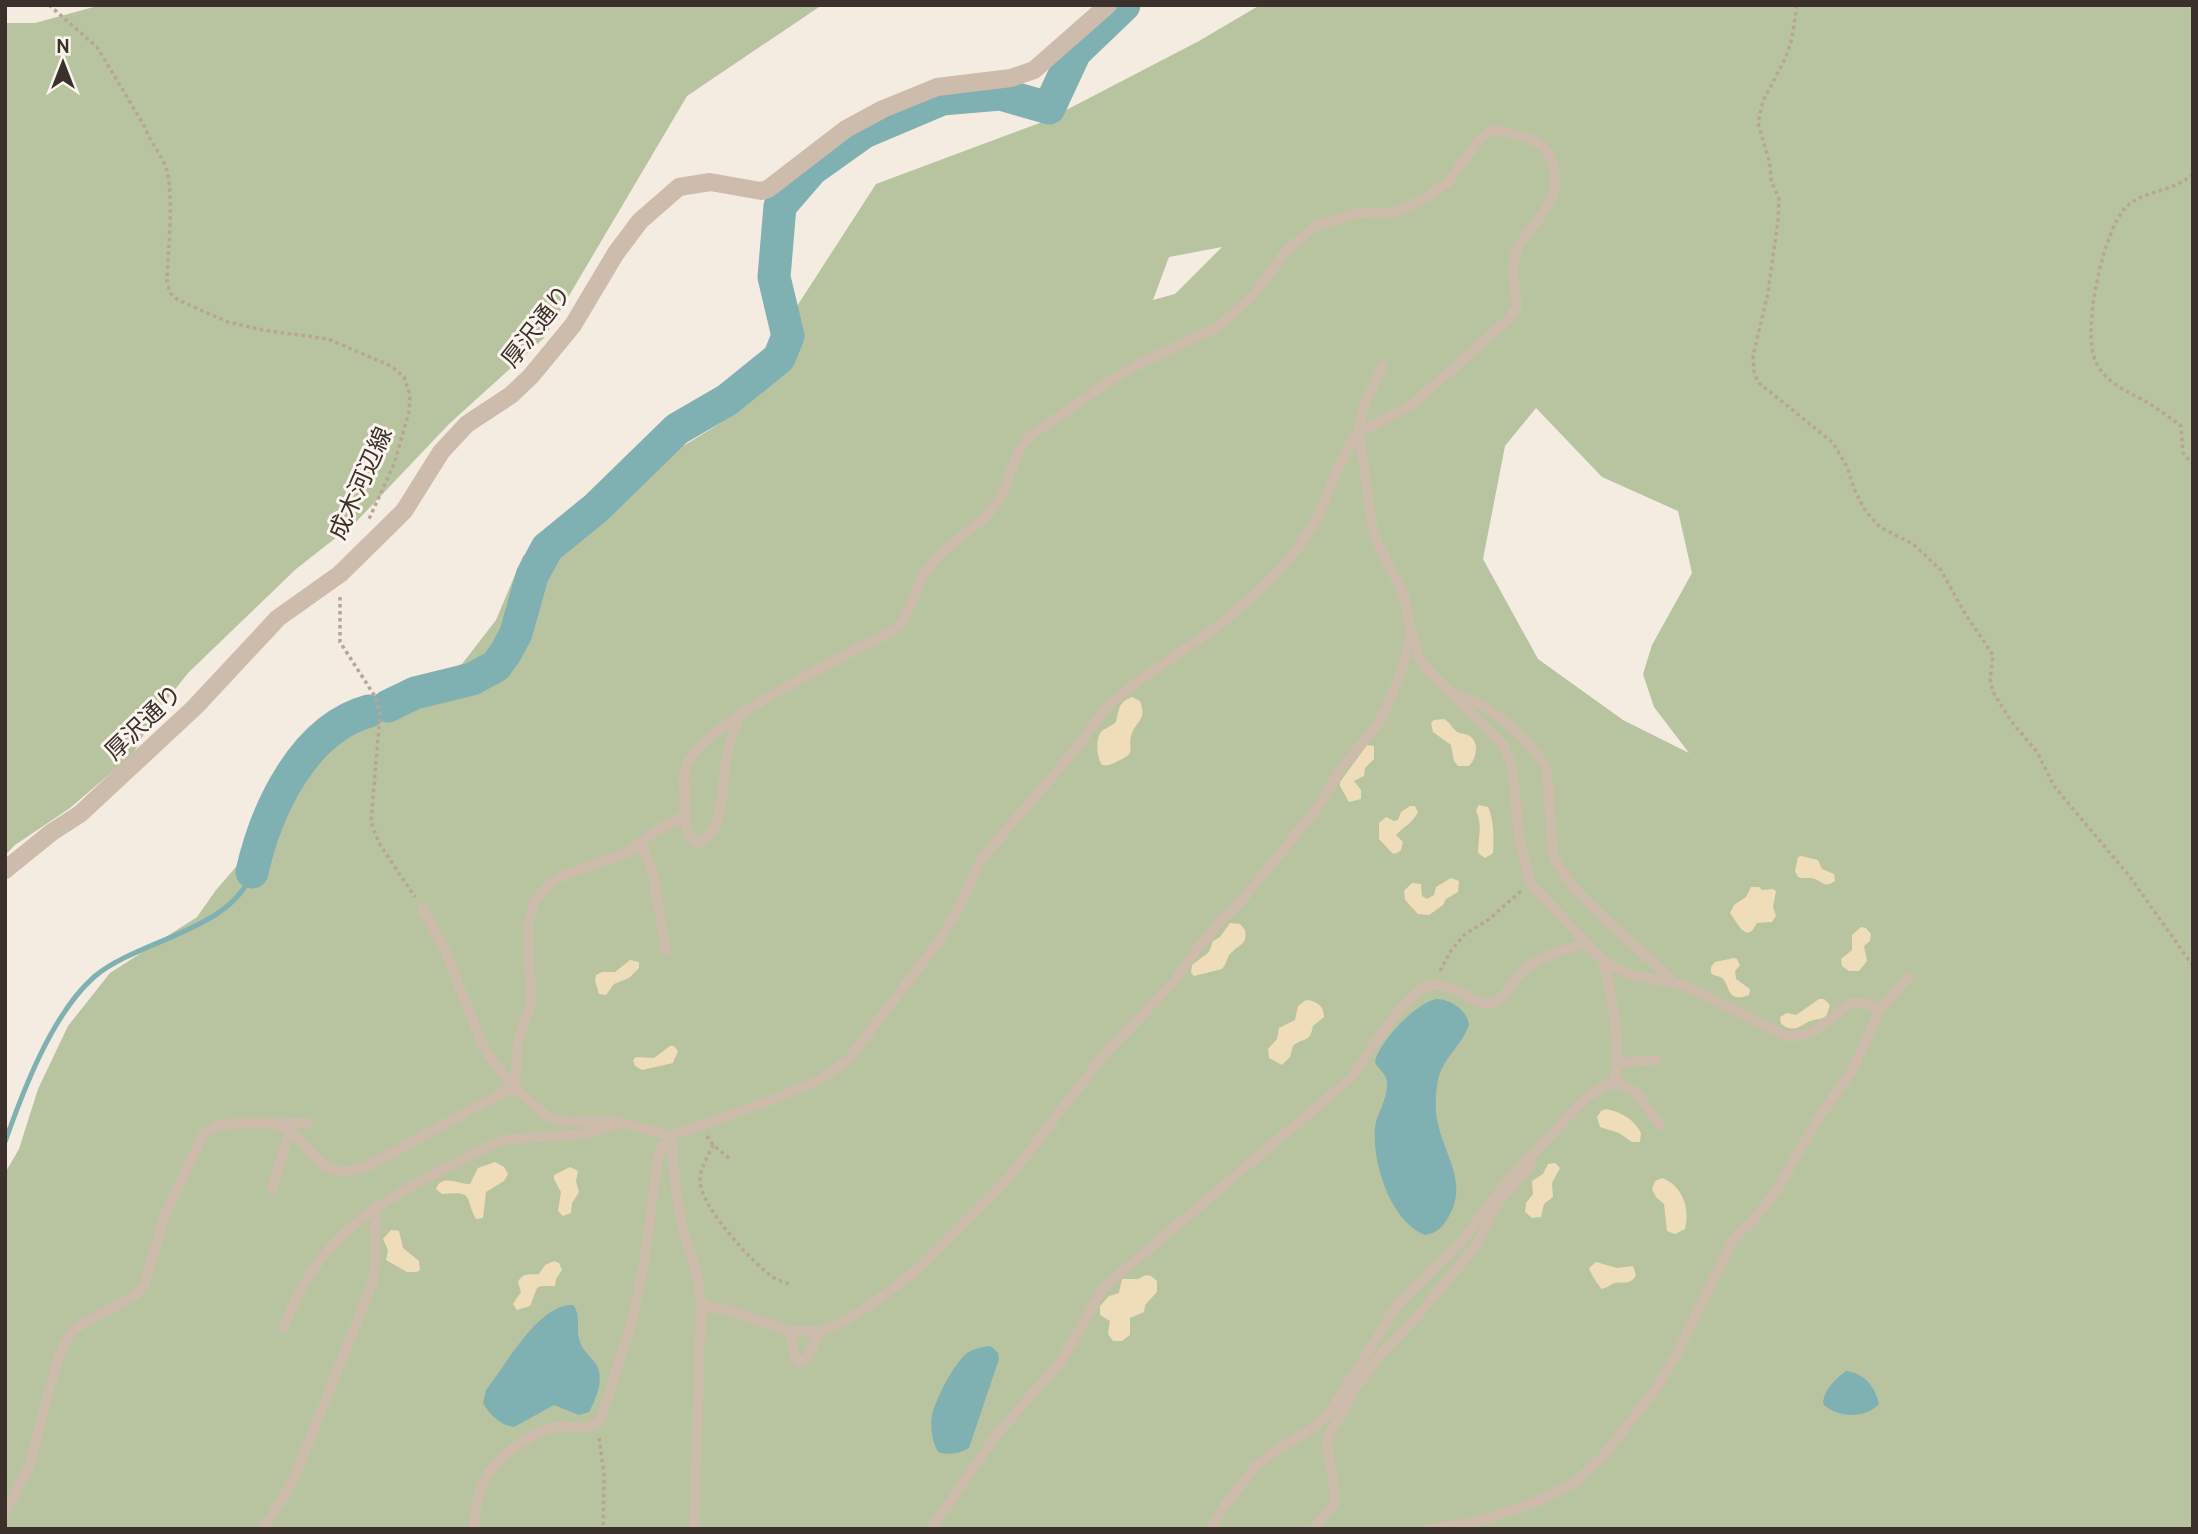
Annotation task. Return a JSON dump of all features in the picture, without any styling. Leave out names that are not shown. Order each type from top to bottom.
[{"type":"street","name":"厚沢通り","points":[[5,870],[52,832],[80,814],[195,707],[278,618],[340,574],[404,512],[441,452],[467,424],[511,395],[531,376],[573,325],[616,253],[640,221],[679,187],[710,182],[768,190],[832,138],[883,109],[937,87],[1011,78],[1034,70],[1108,5]]},
{"type":"lane","points":[[422,908],[446,952],[483,1047],[513,1087],[547,1116],[566,1122],[624,1123],[671,1136],[819,1080],[848,1060],[939,941],[960,907],[982,860],[1079,746],[1107,707],[1136,683],[1214,629],[1251,598],[1295,552],[1318,517],[1349,443],[1359,431],[1413,404],[1497,330],[1517,307],[1513,275],[1514,256],[1550,202],[1555,179],[1551,159],[1539,143],[1511,132],[1492,130],[1479,140],[1448,182],[1427,197],[1397,212],[1358,213],[1315,226],[1285,252],[1253,296],[1218,327],[1132,368],[1021,444],[999,500],[984,519],[950,545],[925,572],[900,626],[742,712],[708,739],[689,760],[685,769],[684,816],[687,832],[692,840],[698,843],[708,838],[716,826],[726,758],[742,712]]},
{"type":"lane","points":[[1383,365],[1363,408],[1359,431],[1376,540],[1404,595],[1411,633],[1426,668],[1502,743],[1508,753],[1512,765],[1519,836],[1530,883],[1603,960],[1630,975],[1672,981],[1737,1010],[1786,1036],[1813,1032],[1851,1003],[1864,1003],[1880,1009]]},
{"type":"lane","points":[[701,1305],[734,1312],[791,1331],[820,1331],[845,1321],[917,1270],[1007,1180],[1103,1056],[1174,982],[1194,953],[1244,898],[1315,812],[1338,773],[1377,725],[1387,707],[1402,669],[1411,633]]},
{"type":"lane","points":[[1451,695],[1459,694],[1487,708],[1515,730],[1537,755],[1547,772],[1552,854],[1560,870],[1672,981]]},
{"type":"lane","points":[[272,1122],[290,1132],[320,1164],[329,1169],[354,1171],[368,1166],[513,1087],[518,1042],[531,1003],[528,924],[534,902],[548,886],[565,875],[626,853],[656,831],[684,816]]},
{"type":"lane","points":[[640,844],[652,869],[666,951]]},
{"type":"lane","points":[[931,1529],[997,1434],[1060,1363],[1104,1287],[1351,1078],[1381,1035],[1417,993],[1433,985],[1461,992],[1479,1003],[1489,1004],[1505,995],[1517,977],[1537,961],[1587,943]]},
{"type":"lane","points":[[1314,1529],[1334,1505],[1335,1493],[1326,1444],[1328,1437],[1358,1385],[1381,1354],[1422,1311],[1478,1242],[1496,1206],[1511,1188],[1554,1139],[1590,1103],[1608,1091],[1615,1081],[1618,1063],[1614,1007],[1603,960]]},
{"type":"lane","points":[[1430,1529],[1476,1522],[1536,1502],[1576,1482],[1605,1454],[1655,1390],[1676,1355],[1732,1241],[1760,1213],[1777,1190],[1821,1114],[1852,1071],[1880,1009],[1908,978]]},
{"type":"lane","points":[[1618,1063],[1656,1060]]},
{"type":"lane","points":[[1615,1081],[1637,1093],[1660,1125]]},
{"type":"lane","points":[[1330,1412],[1398,1304],[1460,1243],[1507,1180],[1564,1119],[1586,1098],[1615,1081]]},
{"type":"lane","points":[[5,1513],[30,1464],[64,1345],[82,1324],[136,1295],[145,1283],[165,1215],[203,1135],[227,1124],[308,1123]]},
{"type":"lane","points":[[284,1328],[292,1304],[318,1264],[350,1227],[402,1190],[493,1144],[510,1139],[583,1134],[624,1123]]},
{"type":"lane","points":[[272,1189],[290,1132]]},
{"type":"lane","points":[[671,1136],[680,1213],[700,1281],[694,1529]]},
{"type":"lane","points":[[474,1529],[480,1487],[506,1452],[544,1429],[560,1426],[590,1428],[601,1419],[626,1346],[634,1313],[646,1255],[659,1151],[671,1136]]},
{"type":"lane","points":[[263,1529],[298,1469],[373,1282],[375,1207]]},
{"type":"lane","points":[[791,1331],[795,1357],[798,1362],[802,1362],[808,1356],[820,1331]]},
{"type":"lane","points":[[1211,1529],[1223,1508],[1254,1468],[1272,1453],[1313,1428],[1358,1385]]},
{"type":"path","name":"成木河辺線","points":[[49,5],[97,47],[166,167],[170,185],[167,281],[170,293],[178,300],[228,322],[328,339],[391,366],[404,377],[411,395],[410,412],[394,464],[368,520]]},
{"type":"path","points":[[1797,5],[1786,57],[1763,102],[1758,123],[1770,164],[1771,180],[1779,199],[1768,293],[1753,356],[1758,383],[1833,443],[1847,467],[1855,491],[1873,520],[1913,544],[1941,570],[1964,612],[1993,655],[1990,679],[1993,692],[2011,721],[2038,751],[2054,786],[2130,877],[2193,966]]},
{"type":"path","points":[[2193,174],[2174,187],[2143,196],[2127,206],[2117,221],[2098,273],[2092,328],[2096,363],[2117,388],[2148,403],[2181,426],[2183,453],[2193,465]]},
{"type":"path","name":"成木河辺線","points":[[340,574],[340,642],[376,698],[380,715],[371,822],[379,843],[422,908]]},
{"type":"path","points":[[1433,985],[1456,943],[1488,920],[1530,883]]},
{"type":"path","points":[[700,1127],[713,1145],[730,1159]]},
{"type":"path","points":[[713,1145],[702,1169],[700,1181],[708,1204],[720,1223],[748,1254],[775,1279],[789,1284]]},
{"type":"path","points":[[601,1419],[599,1442],[604,1475],[603,1529]]},
{"type":"green space","points":[[101,5],[822,5],[687,96],[544,338],[449,424],[356,522],[296,569],[188,673],[154,716],[133,754],[70,808],[15,845],[5,855],[5,23],[35,23]]},
{"type":"green space","points":[[1260,5],[2193,5],[2193,1529],[5,1529],[5,1173],[19,1149],[38,1089],[68,1026],[110,973],[197,917],[248,853],[264,817],[299,755],[388,692],[462,664],[496,620],[523,556],[595,501],[722,422],[876,184],[1045,121],[1199,41]],"holes":[[[1222,247],[1175,294],[1153,300],[1169,257]],[[1536,408],[1602,477],[1678,511],[1692,573],[1652,645],[1643,674],[1654,707],[1689,753],[1623,720],[1538,659],[1483,559],[1505,446]]]},
{"type":"sand","points":[[1132,697],[1140,701],[1143,712],[1132,733],[1130,752],[1112,764],[1102,765],[1097,748],[1099,735],[1116,722],[1122,704]]},
{"type":"sand","points":[[1444,719],[1456,731],[1468,735],[1474,741],[1475,754],[1469,766],[1458,766],[1454,761],[1451,745],[1433,732],[1431,723]]},
{"type":"sand","points":[[1367,745],[1374,746],[1374,759],[1365,768],[1364,776],[1354,781],[1361,790],[1361,799],[1349,802],[1340,782]]},
{"type":"sand","points":[[1479,805],[1488,807],[1492,823],[1493,853],[1485,858],[1478,853],[1480,826],[1476,810]]},
{"type":"sand","points":[[1415,806],[1418,812],[1396,835],[1403,842],[1401,850],[1393,854],[1379,839],[1379,823],[1386,817],[1398,820],[1401,812]]},
{"type":"sand","points":[[1798,857],[1818,860],[1822,869],[1834,874],[1835,881],[1827,884],[1813,878],[1798,877],[1795,871]]},
{"type":"sand","points":[[1451,878],[1459,881],[1458,892],[1429,915],[1418,914],[1405,900],[1404,891],[1412,883],[1421,884],[1422,896],[1427,899],[1434,895],[1436,887]]},
{"type":"sand","points":[[1751,887],[1776,891],[1773,907],[1776,916],[1772,922],[1757,923],[1752,931],[1747,933],[1730,913],[1734,905],[1746,897]]},
{"type":"sand","points":[[1230,923],[1240,924],[1245,930],[1244,941],[1229,955],[1222,969],[1194,976],[1191,973],[1192,965],[1209,952],[1213,941],[1220,937]]},
{"type":"sand","points":[[1861,927],[1871,934],[1870,941],[1864,946],[1867,961],[1859,971],[1849,971],[1842,966],[1841,959],[1852,950],[1852,935]]},
{"type":"sand","points":[[1734,958],[1740,965],[1735,971],[1736,979],[1750,989],[1749,995],[1732,995],[1725,981],[1711,973],[1715,962]]},
{"type":"sand","points":[[630,960],[639,962],[639,968],[629,978],[614,984],[606,995],[599,994],[596,975],[615,972]]},
{"type":"sand","points":[[1819,999],[1824,999],[1830,1005],[1826,1017],[1795,1028],[1781,1024],[1780,1017],[1787,1013],[1796,1015]]},
{"type":"sand","points":[[1306,1000],[1319,1005],[1324,1017],[1313,1026],[1308,1038],[1293,1046],[1290,1057],[1282,1065],[1269,1058],[1268,1049],[1277,1039],[1279,1028],[1295,1020],[1298,1006]]},
{"type":"sand","points":[[674,1046],[678,1051],[673,1063],[642,1070],[635,1066],[633,1060],[636,1057],[654,1058]]},
{"type":"sand","points":[[1606,1109],[1631,1120],[1641,1133],[1640,1142],[1632,1142],[1619,1133],[1600,1127],[1597,1117]]},
{"type":"sand","points":[[495,1162],[504,1167],[508,1174],[504,1181],[486,1192],[483,1218],[476,1219],[465,1195],[442,1194],[436,1189],[446,1181],[470,1184],[478,1168]]},
{"type":"sand","points":[[1555,1163],[1560,1168],[1552,1183],[1553,1197],[1544,1204],[1541,1217],[1532,1218],[1525,1212],[1526,1203],[1533,1194],[1532,1181],[1543,1174],[1548,1164]]},
{"type":"sand","points":[[570,1167],[578,1171],[576,1181],[579,1192],[572,1203],[571,1213],[563,1216],[558,1211],[561,1192],[554,1175]]},
{"type":"sand","points":[[1662,1178],[1680,1192],[1685,1206],[1685,1229],[1675,1234],[1667,1231],[1664,1204],[1652,1189],[1655,1181]]},
{"type":"sand","points":[[391,1230],[399,1231],[403,1248],[419,1261],[420,1270],[407,1272],[386,1260],[388,1250],[383,1239]]},
{"type":"sand","points":[[554,1261],[559,1263],[562,1270],[555,1286],[537,1288],[530,1306],[517,1310],[513,1304],[521,1292],[518,1282],[520,1279],[539,1274],[545,1265]]},
{"type":"sand","points":[[1596,1262],[1617,1268],[1633,1266],[1636,1275],[1628,1282],[1612,1284],[1602,1289],[1589,1268]]},
{"type":"sand","points":[[1146,1275],[1157,1281],[1157,1292],[1145,1305],[1144,1312],[1130,1318],[1130,1335],[1122,1341],[1113,1341],[1108,1334],[1110,1321],[1100,1315],[1100,1306],[1109,1296],[1119,1293],[1122,1279],[1138,1279]]},
{"type":"water","points":[[1437,999],[1458,1007],[1469,1025],[1442,1068],[1436,1096],[1438,1124],[1456,1181],[1454,1204],[1442,1226],[1425,1235],[1402,1217],[1393,1204],[1380,1173],[1375,1127],[1387,1091],[1387,1081],[1375,1062],[1383,1044],[1400,1024],[1419,1007]]},
{"type":"water","points":[[573,1305],[577,1314],[580,1342],[596,1364],[600,1376],[597,1395],[589,1412],[579,1415],[554,1405],[514,1427],[500,1422],[483,1403],[486,1390],[535,1325],[560,1307]]},
{"type":"water","points":[[987,1346],[998,1353],[999,1359],[969,1448],[954,1453],[938,1452],[933,1439],[931,1420],[941,1391],[967,1353]]},
{"type":"water","points":[[1846,1371],[1858,1374],[1868,1382],[1879,1404],[1866,1412],[1851,1415],[1836,1412],[1823,1404],[1834,1381]]},
{"type":"waterway","points":[[388,706],[415,693],[472,679],[496,666],[516,633],[532,576],[547,548],[596,508],[677,429],[727,400],[779,358],[788,336],[774,277],[780,206],[812,169],[864,132],[942,99],[1000,94],[1049,108],[1075,52],[1124,5]]},
{"type":"waterway","points":[[252,872],[267,823],[291,775],[325,735],[346,721],[369,711]]},
{"type":"waterway","points":[[5,1142],[40,1054],[79,993],[94,977],[112,964],[205,921],[225,908],[242,892],[252,872]]}]
